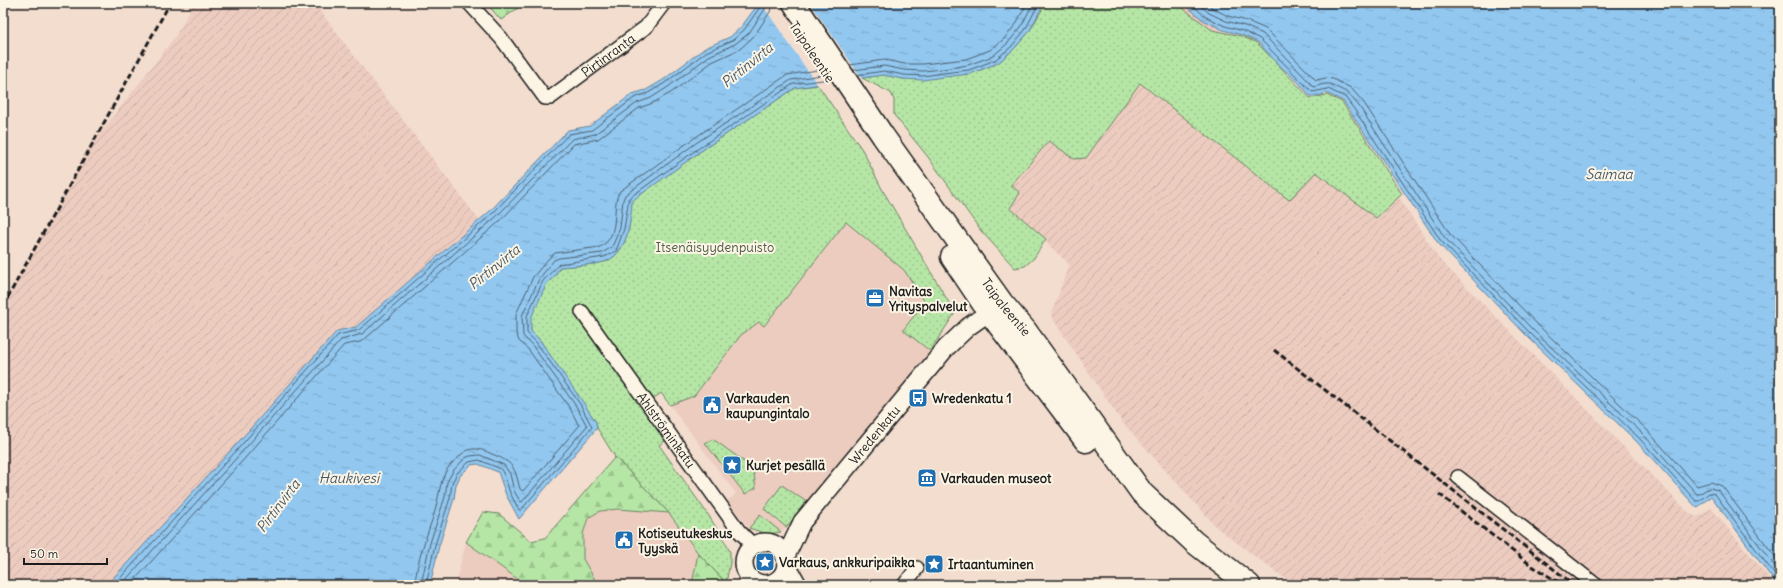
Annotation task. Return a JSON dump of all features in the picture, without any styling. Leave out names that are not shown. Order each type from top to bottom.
[{"type":"highway","name":"Taipaleentie","points":[[779,3],[879,140],[1132,501],[1232,585]]},
{"type":"highway","name":"Taipaleentie","points":[[794,3],[879,140]]},
{"type":"highway","name":"Taipaleentie","points":[[996,307],[1025,330],[1142,493],[1194,542],[1249,585]]},
{"type":"street","name":"Pirtinranta","points":[[469,3],[500,38],[545,98],[550,98],[560,91],[646,27],[664,3]]},
{"type":"street","name":"Wredenkatu","points":[[785,561],[802,522],[946,348],[968,327],[996,307]]},
{"type":"street","name":"Ahlströminkatu","points":[[582,312],[739,532],[760,544]]},
{"type":"street","points":[[1458,477],[1596,585]]},
{"type":"street","name":"Wredenkatu","points":[[760,544],[777,539],[802,522]]},
{"type":"street","points":[[785,561],[780,576],[760,583],[746,571],[744,564],[748,550],[760,544],[778,547],[798,585]]},
{"type":"street","points":[[904,585],[917,568]]},
{"type":"shaded area","points":[[194,3],[314,3],[479,220],[356,327],[337,331],[234,447],[107,585],[3,585],[3,306],[91,145],[175,37]]},
{"type":"shaded area","points":[[1064,3],[1180,3],[1275,67],[1309,101],[1339,105],[1439,259],[1689,513],[1697,517],[1711,508],[1775,585],[1294,585],[1217,528],[1122,422],[1051,316],[1069,264],[1009,207],[1004,73]]},
{"type":"shaded area","points":[[846,222],[904,270],[925,302],[903,330],[930,351],[868,434],[789,525],[781,532],[774,534],[759,532],[749,528],[727,501],[736,494],[670,405],[694,396],[741,335],[759,321],[764,326]]},
{"type":"shaded area","points":[[618,509],[669,513],[698,553],[692,585],[598,585],[583,559],[583,534],[588,518],[600,511]]},
{"type":"shaded area","points":[[466,542],[526,585],[455,585]]},
{"type":"green space","points":[[486,3],[525,3],[501,20]]},
{"type":"green space","points":[[1046,3],[1176,3],[1212,30],[1241,36],[1257,43],[1310,98],[1327,95],[1342,102],[1402,194],[1376,218],[1316,172],[1289,200],[1140,83],[1086,158],[1074,159],[1049,141],[1011,185],[1020,193],[1010,208],[1046,239],[1034,258],[1025,266],[1015,268],[981,231],[928,157],[894,115],[894,100],[891,93],[862,78],[884,75],[903,79],[970,74],[998,63],[1014,49],[1029,32]]},
{"type":"green space","name":"Itsenäisyydenpuisto","points":[[818,85],[863,151],[882,189],[955,313],[930,351],[903,330],[925,302],[904,270],[846,222],[764,326],[759,322],[741,335],[694,396],[670,405],[661,393],[652,400],[585,306],[576,312],[668,439],[659,445],[709,516],[730,552],[730,563],[726,583],[698,553],[669,513],[615,457],[597,428],[596,422],[539,339],[531,331],[530,318],[547,283],[554,277],[560,267],[607,261],[620,250],[629,227],[631,201],[701,151],[795,88]]},
{"type":"green space","points":[[713,439],[753,468],[756,488],[745,494],[705,443]]},
{"type":"green space","points":[[615,457],[669,513],[618,509],[600,511],[588,518],[583,534],[583,559],[598,585],[526,585],[466,542],[483,512],[499,514],[531,541],[545,538]]},
{"type":"green space","points":[[782,485],[808,503],[786,527],[764,509]]},
{"type":"green space","points":[[760,515],[781,532],[767,534],[749,528]]},
{"type":"green space","points":[[698,553],[726,583],[725,585],[692,585]]},
{"type":"water","name":"Haukivesi","points":[[759,3],[1044,3],[1029,32],[1014,49],[998,63],[970,74],[923,80],[903,79],[883,75],[795,88],[701,151],[632,201],[631,218],[627,235],[620,250],[614,256],[607,261],[560,267],[554,277],[547,283],[531,318],[531,331],[539,339],[583,402],[596,422],[597,428],[519,519],[506,495],[498,472],[478,464],[471,465],[460,476],[456,485],[454,499],[439,546],[430,585],[107,585],[234,447],[337,331],[356,327],[490,211],[568,130],[590,126],[632,94],[646,90],[663,80],[705,48],[730,37],[741,27]]},
{"type":"water","name":"Saimaa","points":[[1183,3],[1780,3],[1780,585],[1777,585],[1711,496],[1697,508],[1636,441],[1527,336],[1438,243],[1343,101],[1326,93],[1319,96],[1310,96],[1258,42],[1242,35],[1223,30],[1203,20]]},
{"type":"pier","points":[[761,3],[810,3],[863,80],[819,87]]},
{"type":"railway","points":[[3,306],[170,3]]},
{"type":"railway","points":[[1274,350],[1574,585]]},
{"type":"railway","points":[[1439,494],[1532,566],[1563,585]]},
{"type":"place","name":"Navitas Yrityspalvelut","points":[[875,298]]},
{"type":"place","name":"Wredenkatu 1","points":[[918,398]]},
{"type":"place","name":"Varkauden kaupungintalo","points":[[712,405]]},
{"type":"place","name":"Kurjet pesällä","points":[[732,465]]},
{"type":"place","name":"Varkauden museot","points":[[927,478]]},
{"type":"place","name":"Kotiseutukeskus Tyyskä","points":[[624,540]]},
{"type":"place","name":"Varkaus, ankkuripaikka","points":[[765,562]]},
{"type":"place","name":"Irtaantuminen","points":[[934,564]]},
{"type":"water label","name":"Pirtinvirta","points":[[747,65]]},
{"type":"water label","name":"Pirtinvirta","points":[[494,267]]},
{"type":"water label","name":"Pirtinvirta","points":[[278,506]]}]
